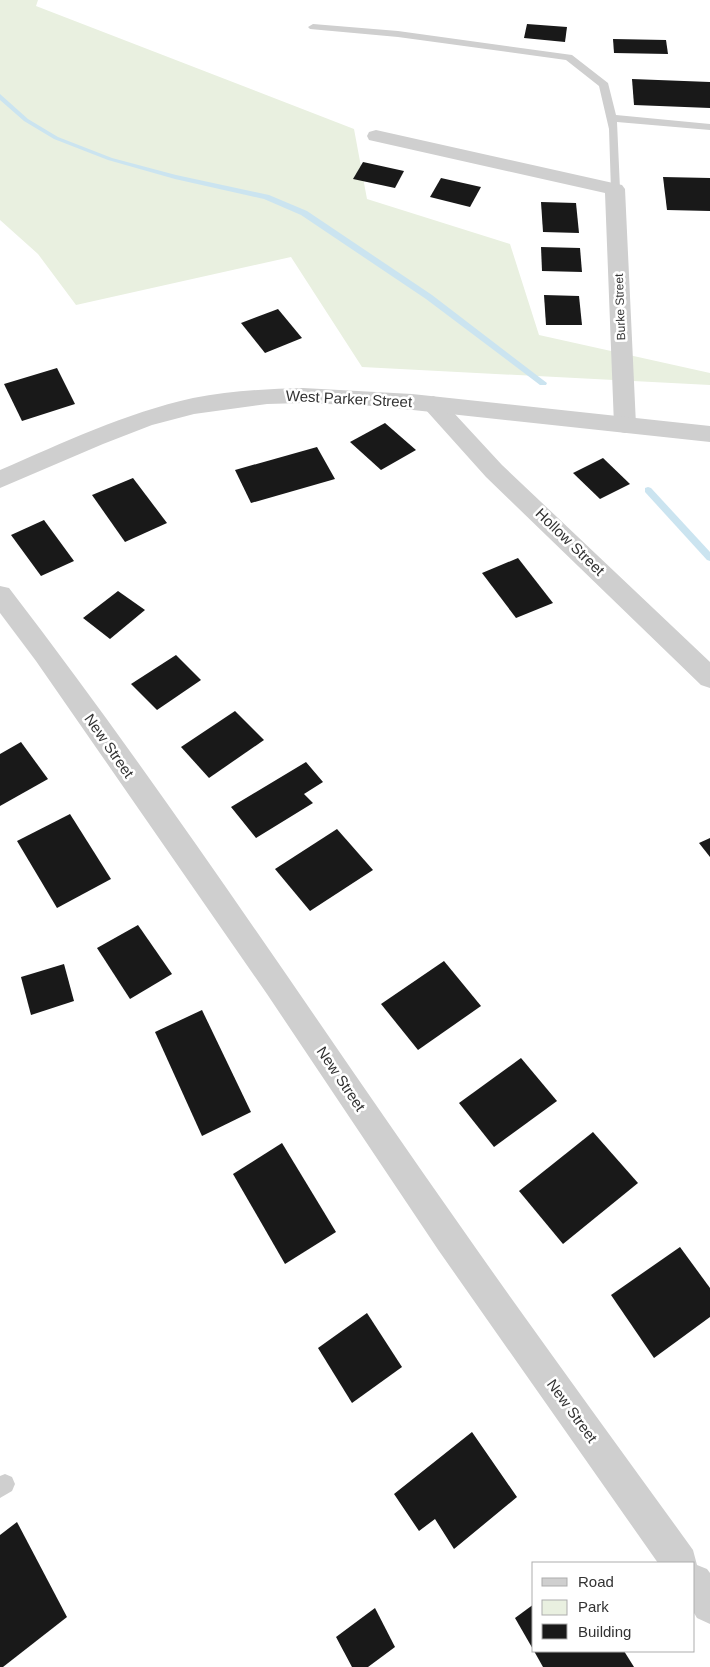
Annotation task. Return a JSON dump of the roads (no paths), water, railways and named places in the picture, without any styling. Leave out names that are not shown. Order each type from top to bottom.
[{"type":"street","points":[[376,136],[615,189]]},
{"type":"street","name":"Burke Street","points":[[615,189],[625,425]]},
{"type":"street","name":"West Parker Street","points":[[0,480],[123,428],[194,406],[243,398],[293,394],[343,396],[433,404],[710,434]]},
{"type":"street","name":"Hollow Street","points":[[433,404],[494,471],[710,678]]},
{"type":"street","name":"New Street","points":[[0,595],[45,654],[277,984],[450,1240],[679,1562]]},
{"type":"street","points":[[695,1583],[710,1605]]},
{"type":"lane","points":[[313,27],[408,35],[569,57],[604,85],[614,129],[615,189]]},
{"type":"lane","points":[[612,118],[710,126]]},
{"type":"waterway","points":[[0,96],[26,120],[56,138],[110,159],[175,177],[266,197],[304,213],[429,297],[543,383]]},
{"type":"waterway","points":[[648,490],[710,558]]}]
